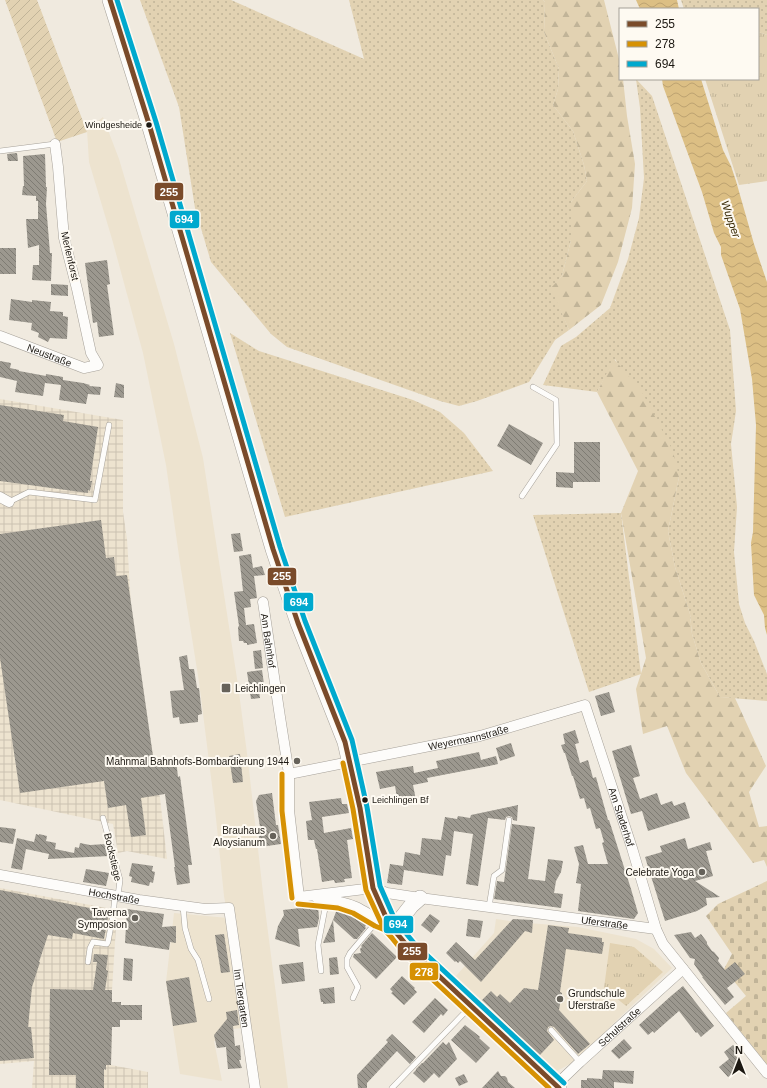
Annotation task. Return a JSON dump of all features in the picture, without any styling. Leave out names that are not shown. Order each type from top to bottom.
[{"type":"main road","points":[[110,0],[149,124],[273,548],[298,624],[345,742],[360,808],[373,888],[384,922],[409,948],[557,1086]]},
{"type":"main road","points":[[399,936],[400,920],[411,906],[420,898]]},
{"type":"street","name":"Merlenforst","points":[[55,144],[64,238],[91,353],[98,365]]},
{"type":"street","name":"Neustraße","points":[[0,325],[1,336],[84,368],[98,365]]},
{"type":"street","name":"Am Bahnhof","points":[[263,602],[290,774],[289,810],[299,897],[326,896]]},
{"type":"street","name":"Weyermannstraße","points":[[350,762],[480,736],[585,704]]},
{"type":"street","name":"Am Staderhof","points":[[585,704],[632,848],[656,929]]},
{"type":"street","points":[[290,774],[350,762]]},
{"type":"street","name":"Hochstraße","points":[[0,875],[117,897],[205,910],[229,908]]},
{"type":"street","points":[[326,896],[373,888]]},
{"type":"street","name":"Uferstraße","points":[[373,888],[387,893],[420,898],[656,929]]},
{"type":"street","points":[[326,896],[356,907],[384,922]]},
{"type":"street","name":"Im Tiergarten","points":[[229,908],[255,1088]]},
{"type":"street","points":[[656,929],[663,944],[767,1073]]},
{"type":"street","name":"Schulstraße","points":[[557,1086],[580,1062],[683,969]]},
{"type":"lane","points":[[0,151],[55,144]]},
{"type":"lane","points":[[522,496],[557,444],[556,400],[533,387]]},
{"type":"lane","points":[[4,499],[29,492],[95,500],[109,425]]},
{"type":"lane","name":"Bockstiege","points":[[88,962],[90,948],[93,942],[107,944],[108,942],[120,880],[103,818]]},
{"type":"lane","points":[[489,907],[494,876],[502,870],[509,820]]},
{"type":"lane","points":[[321,971],[318,945],[326,896]]},
{"type":"lane","points":[[183,906],[185,928],[191,949],[198,960],[209,999]]},
{"type":"lane","points":[[353,998],[358,987],[347,967],[347,959],[350,953],[384,922]]},
{"type":"lane","points":[[392,1088],[471,1006]]},
{"type":"lane","points":[[551,1030],[580,1062]]},
{"type":"shaded area","points":[[103,117],[119,159],[174,344],[203,458],[238,685],[288,1088],[260,1088],[230,928],[242,1028],[233,1029],[231,1039],[214,1041],[222,1081],[180,1074],[166,982],[174,913],[228,918],[224,896],[199,682],[166,465],[143,353],[89,162],[87,130]]},
{"type":"shaded area","points":[[0,399],[123,420],[123,512],[127,539],[131,605],[160,798],[167,859],[127,851],[118,853],[113,824],[0,800]]},
{"type":"shaded area","points":[[0,888],[117,910],[112,990],[111,1065],[148,1072],[148,1088],[32,1088],[34,1061],[0,1064]]},
{"type":"shaded area","name":"Grundschule Uferstraße","points":[[496,919],[578,927],[636,939],[654,949],[672,968],[616,1021],[579,1059],[557,1071],[456,976],[494,933]]},
{"type":"green space","points":[[5,0],[37,0],[87,132],[57,142]]},
{"type":"green space","points":[[140,0],[231,0],[364,59],[349,0],[543,0],[545,2],[544,32],[559,69],[558,89],[553,105],[573,131],[584,165],[587,181],[571,202],[571,240],[562,276],[552,288],[569,330],[555,340],[529,382],[459,406],[440,401],[287,347],[271,334],[211,262],[195,208],[179,107]]},
{"type":"green space","points":[[543,0],[604,0],[619,59],[619,80],[623,80],[635,164],[632,208],[618,262],[601,305],[569,330],[551,288],[562,276],[571,240],[571,202],[587,181],[584,165],[573,131],[553,105],[558,89],[559,69],[544,32],[545,2]]},
{"type":"green space","points":[[681,0],[767,0],[767,35],[759,32],[759,8],[684,8]]},
{"type":"green space","points":[[759,32],[767,35],[767,181],[739,185],[705,80],[759,80]]},
{"type":"green space","points":[[636,80],[652,96],[730,330],[736,411],[731,444],[737,507],[734,552],[739,604],[745,623],[767,674],[767,701],[720,697],[701,663],[692,634],[690,614],[675,567],[668,531],[679,477],[615,359],[597,392],[543,385],[561,346],[576,337],[610,308],[628,259],[639,218],[644,178],[640,108]]},
{"type":"green space","points":[[230,333],[259,351],[413,400],[440,412],[464,433],[493,471],[285,517]]},
{"type":"green space","points":[[614,359],[642,392],[673,451],[679,477],[668,531],[675,567],[690,614],[692,634],[701,663],[720,697],[735,698],[766,766],[749,792],[759,827],[767,826],[767,867],[764,860],[753,863],[686,773],[667,726],[643,734],[636,689],[646,658],[621,513],[638,471],[597,392]]},
{"type":"green space","points":[[621,513],[641,674],[589,692],[533,515]]},
{"type":"green space","points":[[767,881],[767,1065],[726,1013],[746,996],[724,969],[732,954],[706,916],[718,904]]},
{"type":"green space","points":[[610,943],[634,947],[663,972],[626,1006],[604,988]]},
{"type":"water","points":[[636,0],[677,0],[679,8],[640,8]]},
{"type":"water","name":"Wupper","points":[[662,80],[701,80],[723,150],[736,181],[754,244],[767,282],[767,635],[764,615],[754,595],[751,543],[753,532],[756,425],[752,379],[740,309],[721,255],[721,247],[714,233],[702,192],[663,86]]},
{"type":"building","points":[[17,153],[18,161],[8,161],[7,154]]},
{"type":"building","points":[[45,154],[47,187],[46,204],[50,253],[52,253],[51,281],[32,280],[33,265],[39,265],[39,245],[28,248],[26,219],[38,219],[38,201],[36,201],[36,196],[22,195],[24,186],[23,156]]},
{"type":"building","points":[[0,248],[16,248],[16,274],[0,274]]},
{"type":"building","points":[[107,260],[110,284],[107,285],[114,335],[99,337],[97,322],[93,323],[85,263]]},
{"type":"building","points":[[51,284],[68,285],[68,296],[51,295]]},
{"type":"building","points":[[11,299],[32,302],[32,300],[51,302],[50,311],[63,312],[63,316],[68,317],[67,339],[50,338],[48,342],[38,337],[39,333],[31,330],[32,323],[9,320]]},
{"type":"building","points":[[0,361],[11,363],[10,368],[19,371],[46,376],[43,396],[15,392],[17,381],[0,377]]},
{"type":"building","points":[[46,374],[63,377],[63,380],[101,387],[100,395],[88,394],[86,404],[59,400],[61,385],[45,383]]},
{"type":"building","points":[[116,383],[124,385],[124,398],[114,397]]},
{"type":"building","points":[[0,405],[64,415],[63,421],[98,427],[90,481],[92,481],[90,491],[88,490],[88,493],[0,481]]},
{"type":"building","points":[[509,424],[543,443],[531,465],[497,446]]},
{"type":"building","points":[[574,442],[600,442],[600,482],[573,482],[573,488],[556,487],[556,472],[574,473]]},
{"type":"building","points":[[101,520],[106,558],[114,557],[116,576],[127,575],[154,763],[176,760],[178,777],[180,776],[192,865],[188,865],[190,883],[177,885],[165,794],[141,798],[146,835],[131,837],[126,805],[108,808],[104,781],[20,793],[0,658],[0,534]]},
{"type":"building","points":[[240,533],[243,551],[234,552],[231,534]]},
{"type":"building","points":[[251,554],[253,568],[262,566],[265,575],[254,576],[257,598],[250,599],[251,607],[244,608],[246,625],[254,624],[257,643],[247,645],[247,643],[244,643],[243,641],[239,641],[239,626],[234,592],[243,591],[239,556]]},
{"type":"building","points":[[261,650],[263,668],[255,669],[253,651]]},
{"type":"building","points":[[187,655],[189,669],[194,669],[197,688],[199,688],[202,714],[198,715],[198,722],[180,724],[179,717],[173,718],[170,691],[184,690],[179,657]]},
{"type":"building","points":[[262,670],[265,691],[259,692],[260,698],[251,699],[247,672]]},
{"type":"building","points":[[609,692],[615,712],[601,716],[595,696]]},
{"type":"building","points":[[575,730],[579,743],[575,744],[580,763],[588,760],[593,778],[596,777],[608,820],[631,889],[638,913],[634,919],[578,911],[581,884],[576,883],[579,864],[574,847],[583,845],[588,864],[608,864],[602,843],[604,842],[600,828],[596,829],[590,808],[587,809],[584,798],[580,799],[561,745],[565,744],[563,734]]},
{"type":"building","points":[[511,743],[515,756],[500,761],[496,748]]},
{"type":"building","points":[[631,745],[640,776],[633,778],[640,799],[657,793],[661,805],[672,801],[674,806],[685,802],[690,818],[648,831],[642,811],[631,814],[612,751]]},
{"type":"building","points":[[479,752],[481,760],[496,756],[498,764],[427,778],[428,782],[413,785],[416,800],[398,803],[395,786],[380,789],[376,772],[413,766],[414,773],[438,768],[436,761]]},
{"type":"building","points":[[240,754],[243,782],[233,783],[229,756]]},
{"type":"building","points":[[272,793],[276,825],[278,825],[281,844],[260,847],[258,828],[260,827],[256,801],[259,795]]},
{"type":"building","points":[[341,798],[342,804],[347,804],[349,813],[322,817],[324,833],[351,828],[353,839],[347,840],[352,878],[344,879],[345,882],[335,883],[334,880],[322,882],[317,849],[314,840],[308,840],[306,821],[312,820],[309,802]]},
{"type":"building","points":[[518,805],[517,821],[513,820],[512,817],[509,816],[506,817],[505,820],[488,818],[478,886],[466,884],[473,834],[454,831],[451,856],[446,855],[443,876],[404,870],[402,885],[387,883],[390,864],[403,866],[405,852],[420,855],[422,838],[441,840],[445,817],[457,819],[458,816],[470,818],[471,815]]},
{"type":"building","points":[[512,824],[535,827],[528,879],[545,881],[548,859],[563,861],[561,872],[556,881],[554,893],[563,894],[561,908],[494,899],[497,881],[504,882]]},
{"type":"building","points":[[0,827],[16,829],[13,844],[0,842]]},
{"type":"building","points":[[36,834],[47,836],[46,841],[56,843],[55,849],[74,853],[75,847],[79,848],[80,843],[90,845],[106,844],[109,856],[48,859],[49,854],[26,849],[22,870],[11,868],[17,838],[34,842]]},
{"type":"building","points":[[685,838],[688,849],[710,842],[712,850],[706,851],[713,876],[695,881],[720,897],[706,898],[707,905],[697,911],[665,921],[645,857],[662,852],[660,846]]},
{"type":"building","points":[[132,863],[153,866],[152,871],[155,872],[153,883],[150,882],[149,886],[131,882],[132,877],[129,876]]},
{"type":"building","points":[[86,869],[109,873],[106,886],[83,882]]},
{"type":"building","points":[[0,890],[109,912],[104,939],[73,933],[72,939],[48,935],[32,987],[28,1027],[31,1027],[34,1058],[0,1061]]},
{"type":"building","points":[[318,906],[319,918],[317,927],[298,929],[300,947],[275,939],[278,926],[284,915],[283,910]]},
{"type":"building","points":[[127,909],[164,914],[162,927],[176,926],[176,943],[170,942],[169,950],[125,943]]},
{"type":"building","points":[[337,909],[354,913],[366,925],[366,928],[357,939],[354,939],[333,920]]},
{"type":"building","points":[[430,914],[440,921],[431,933],[421,925]]},
{"type":"building","points":[[468,919],[483,921],[480,938],[466,936]]},
{"type":"building","points":[[513,919],[533,920],[532,933],[525,931],[481,982],[460,961],[458,963],[456,961],[455,962],[446,953],[456,942],[475,960]]},
{"type":"building","points":[[333,920],[335,942],[323,943]]},
{"type":"building","points":[[548,925],[569,928],[568,933],[602,938],[602,942],[604,942],[602,954],[566,949],[559,1010],[590,1044],[578,1054],[554,1027],[551,1026],[548,1027],[547,1031],[554,1040],[540,1055],[482,1000],[491,991],[497,997],[500,994],[510,1003],[524,988],[538,990]]},
{"type":"building","points":[[691,932],[695,938],[701,934],[712,951],[719,958],[718,961],[725,970],[735,962],[745,974],[727,988],[734,997],[725,1005],[702,977],[694,964],[695,959],[690,958],[674,935]]},
{"type":"building","points":[[372,933],[397,957],[376,979],[353,957],[354,954],[361,953],[361,946]]},
{"type":"building","points":[[224,934],[230,972],[221,973],[215,935]]},
{"type":"building","points":[[94,954],[108,955],[106,970],[108,971],[105,990],[112,990],[112,1002],[121,1002],[121,1005],[142,1005],[142,1020],[120,1020],[120,1027],[112,1027],[111,1065],[106,1065],[106,1070],[104,1069],[104,1088],[76,1088],[76,1075],[49,1075],[50,989],[93,990],[97,962],[93,962]]},
{"type":"building","points":[[337,957],[339,974],[330,975],[329,958]]},
{"type":"building","points":[[124,958],[133,959],[132,981],[123,980]]},
{"type":"building","points":[[303,962],[305,981],[282,984],[279,965]]},
{"type":"building","points":[[402,976],[415,988],[414,989],[417,992],[404,1005],[391,993],[393,992],[390,989]]},
{"type":"building","points":[[189,977],[197,1022],[173,1026],[166,981]]},
{"type":"building","points":[[683,986],[714,1026],[701,1037],[697,1032],[696,1033],[679,1011],[654,1033],[653,1031],[648,1035],[639,1025]]},
{"type":"building","points":[[334,987],[335,1003],[323,1004],[323,1002],[321,1002],[319,989]]},
{"type":"building","points":[[435,998],[448,1010],[443,1016],[441,1014],[424,1033],[412,1022]]},
{"type":"building","points":[[237,1010],[239,1025],[233,1026],[235,1046],[240,1045],[241,1060],[239,1060],[242,1068],[228,1069],[226,1047],[217,1048],[214,1035],[227,1019],[226,1012]]},
{"type":"building","points":[[465,1025],[479,1036],[479,1038],[490,1048],[476,1063],[451,1040]]},
{"type":"building","points":[[392,1034],[416,1057],[410,1064],[397,1051],[367,1083],[367,1088],[358,1088],[357,1075],[388,1042],[386,1040]]},
{"type":"building","points":[[624,1039],[632,1048],[619,1059],[611,1051]]},
{"type":"building","points":[[443,1042],[446,1045],[449,1042],[457,1059],[439,1078],[434,1073],[424,1083],[413,1073]]},
{"type":"building","points":[[733,1045],[739,1052],[735,1055],[742,1063],[741,1069],[728,1077],[719,1067],[729,1059],[724,1052]]},
{"type":"building","points":[[603,1070],[634,1071],[633,1084],[614,1082],[614,1088],[581,1088],[581,1080],[587,1080],[587,1078],[602,1079]]},
{"type":"building","points":[[498,1071],[501,1076],[505,1076],[507,1078],[508,1082],[515,1088],[482,1088]]},
{"type":"building","points":[[464,1074],[468,1082],[459,1086],[455,1078]]},
{"type":"transit line","name":"255","points":[[110,0],[149,124],[273,549],[298,623],[345,742],[360,808],[373,888],[389,924],[409,948],[559,1088]]},
{"type":"transit line","name":"694","points":[[117,0],[156,122],[280,547],[305,621],[352,740],[367,807],[380,886],[395,920],[414,943],[564,1083]]},
{"type":"transit line","name":"278","points":[[343,763],[353,809],[366,890],[383,927],[404,953],[549,1088]]},
{"type":"transit line","name":"278","points":[[282,774],[282,811],[292,898]]},
{"type":"transit line","name":"278","points":[[298,904],[338,908],[353,913],[385,930],[392,938]]},
{"type":"place","name":"Windgesheide","points":[[149,125]]},
{"type":"place","name":"Leichlingen","points":[[226,688]]},
{"type":"place","name":"Mahnmal Bahnhofs-Bombardierung 1944","points":[[297,761]]},
{"type":"place","name":"Leichlingen Bf","points":[[365,800]]},
{"type":"place","name":"Brauhaus Aloysianum","points":[[273,836]]},
{"type":"place","name":"Celebrate Yoga","points":[[702,872]]},
{"type":"place","name":"Taverna Symposion","points":[[135,918]]},
{"type":"place","name":"Grundschule Uferstraße","points":[[560,999]]}]
